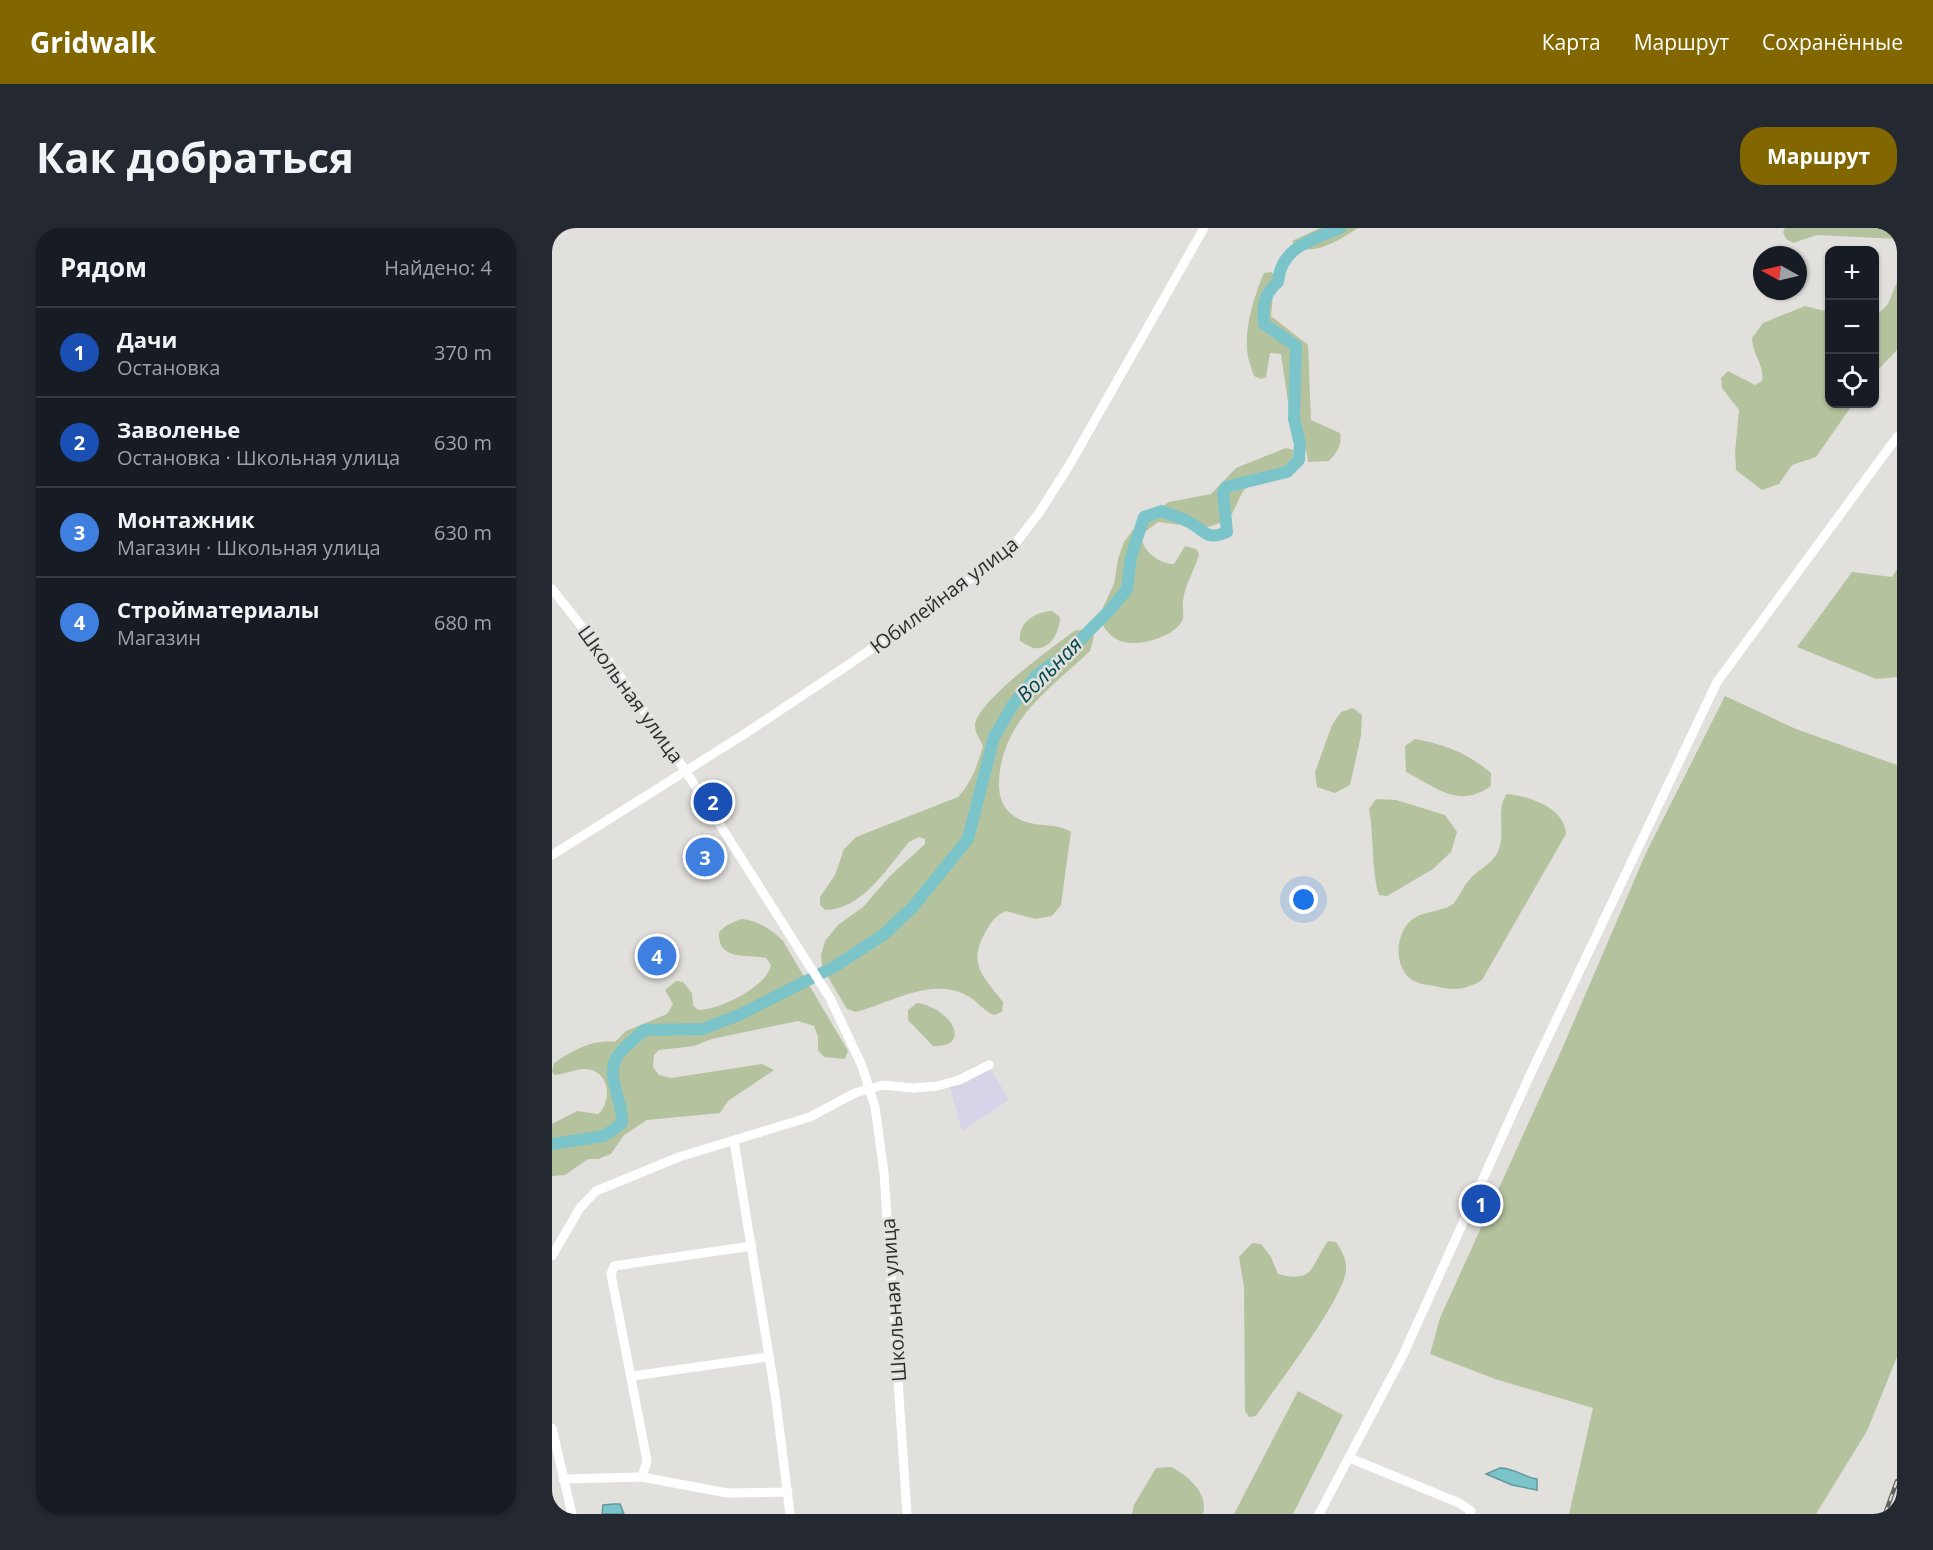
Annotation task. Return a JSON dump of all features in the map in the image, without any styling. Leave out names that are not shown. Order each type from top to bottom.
[{"type":"street","name":"Юбилейная улица","points":[[552,855],[743,735],[951,594],[1014,545],[1040,513],[1070,464],[1204,228]]},
{"type":"street","points":[[1319,1514],[1403,1355],[1525,1086],[1717,682],[1897,437]]},
{"type":"street","name":"Школьная улица","points":[[552,590],[613,666],[685,770],[830,998],[852,1041],[870,1088],[885,1173],[908,1514]]},
{"type":"street","points":[[552,1256],[580,1208],[596,1191],[678,1157],[810,1117],[842,1099],[870,1088],[883,1085],[913,1088],[937,1086],[959,1080],[990,1065]]},
{"type":"street","points":[[734,1141],[752,1246],[790,1514]]},
{"type":"street","points":[[642,1477],[647,1461],[611,1274],[614,1266],[752,1246]]},
{"type":"street","points":[[632,1376],[768,1357]]},
{"type":"street","points":[[552,1428],[556,1466],[563,1479],[572,1514]]},
{"type":"street","points":[[1350,1458],[1459,1503],[1471,1511],[1470,1514]]},
{"type":"street","points":[[563,1479],[642,1477],[718,1492],[788,1492]]},
{"type":"shaded area","points":[[990,1068],[1009,1100],[962,1131],[950,1087],[965,1084]]},
{"type":"green space","points":[[1320,228],[1358,228],[1316,249],[1299,247],[1292,241]]},
{"type":"green space","points":[[1785,228],[1897,228],[1897,239],[1817,235],[1793,243],[1786,239],[1783,232]]},
{"type":"green space","points":[[1271,272],[1275,275],[1271,316],[1308,345],[1311,420],[1340,433],[1338,448],[1329,461],[1308,462],[1306,449],[1292,429],[1281,354],[1270,353],[1266,377],[1261,379],[1254,376],[1250,366],[1247,348],[1249,320],[1264,273]]},
{"type":"green space","points":[[1897,282],[1897,350],[1879,369],[1879,313],[1888,304]]},
{"type":"green space","points":[[1805,306],[1825,311],[1825,408],[1850,408],[1816,457],[1792,465],[1779,484],[1762,490],[1736,470],[1735,453],[1739,410],[1722,388],[1721,378],[1728,371],[1755,385],[1762,381],[1762,370],[1752,338],[1763,323]]},
{"type":"green space","points":[[1286,448],[1294,450],[1292,464],[1256,478],[1243,491],[1229,520],[1205,528],[1158,522],[1141,535],[1144,546],[1152,556],[1163,562],[1174,564],[1185,546],[1196,549],[1199,554],[1184,596],[1183,619],[1168,634],[1150,641],[1123,642],[1111,635],[1098,618],[1114,584],[1118,559],[1124,542],[1138,523],[1169,502],[1211,494],[1236,468]]},
{"type":"green space","points":[[1897,569],[1897,677],[1876,679],[1797,647],[1852,572],[1892,577]]},
{"type":"green space","points":[[1052,611],[1060,617],[1058,628],[1050,643],[1034,648],[1020,641],[1022,628],[1029,619],[1040,613]]},
{"type":"green space","points":[[1085,629],[1094,637],[1090,651],[1031,707],[1009,740],[1002,759],[1000,793],[1009,812],[1025,822],[1059,827],[1071,832],[1061,905],[1052,916],[1035,919],[1006,911],[992,922],[980,942],[978,961],[980,969],[1003,1002],[1002,1012],[994,1015],[964,994],[937,989],[923,990],[856,1012],[847,1009],[822,967],[821,955],[825,941],[838,925],[863,907],[890,876],[925,844],[925,839],[919,837],[909,842],[883,875],[851,903],[825,910],[820,905],[820,897],[835,875],[844,849],[856,837],[958,797],[970,780],[983,746],[975,727],[980,713],[1003,688],[1035,661],[1074,631]]},
{"type":"green space","points":[[1725,696],[1796,729],[1897,765],[1897,1357],[1867,1431],[1816,1514],[1569,1514],[1593,1408],[1495,1379],[1430,1354],[1440,1318],[1562,1049],[1646,853]]},
{"type":"green space","points":[[1353,708],[1362,715],[1361,736],[1350,785],[1335,793],[1317,787],[1315,772],[1332,725],[1341,712]]},
{"type":"green space","points":[[1415,739],[1446,747],[1474,760],[1491,773],[1491,786],[1479,793],[1458,796],[1438,790],[1406,772],[1405,746]]},
{"type":"green space","points":[[1507,794],[1526,797],[1553,810],[1560,817],[1566,834],[1482,980],[1465,988],[1448,989],[1412,980],[1401,966],[1399,957],[1400,938],[1404,930],[1416,917],[1446,908],[1454,903],[1469,880],[1493,859],[1501,840],[1501,808]]},
{"type":"green space","points":[[1376,799],[1396,800],[1445,815],[1457,832],[1451,852],[1433,869],[1387,896],[1379,895],[1376,885],[1369,809]]},
{"type":"green space","points":[[741,919],[764,926],[783,941],[848,1051],[845,1059],[824,1057],[818,1050],[818,1037],[814,1026],[798,1021],[712,1039],[694,1046],[659,1050],[654,1055],[653,1067],[659,1075],[671,1078],[762,1064],[774,1070],[728,1101],[720,1113],[647,1120],[624,1135],[611,1154],[598,1159],[588,1159],[565,1175],[552,1176],[552,1124],[577,1111],[598,1114],[607,1097],[606,1084],[598,1073],[588,1069],[555,1075],[552,1072],[554,1063],[590,1044],[615,1042],[626,1031],[667,1014],[673,1004],[665,990],[676,981],[683,982],[692,993],[693,1005],[698,1010],[729,1002],[752,989],[768,973],[771,965],[766,958],[728,952],[720,941],[719,932],[727,925]]},
{"type":"green space","points":[[917,1003],[929,1006],[948,1019],[955,1035],[952,1041],[945,1045],[933,1046],[908,1020],[908,1010]]},
{"type":"green space","points":[[1328,1241],[1336,1242],[1345,1259],[1346,1271],[1342,1285],[1321,1322],[1292,1365],[1256,1416],[1249,1417],[1245,1411],[1244,1287],[1239,1257],[1252,1243],[1261,1244],[1271,1257],[1278,1274],[1299,1276],[1310,1270]]},
{"type":"green space","points":[[1298,1391],[1343,1415],[1293,1514],[1234,1514]]},
{"type":"green space","points":[[1171,1467],[1190,1480],[1200,1492],[1204,1506],[1203,1514],[1132,1514],[1134,1505],[1156,1468]]},
{"type":"water","points":[[1500,1468],[1510,1469],[1537,1479],[1537,1490],[1512,1485],[1486,1474]]},
{"type":"water","points":[[620,1504],[624,1514],[602,1514],[603,1505]]},
{"type":"waterway","name":"Вольная","points":[[552,1144],[604,1136],[622,1123],[613,1070],[619,1054],[644,1030],[703,1029],[739,1015],[834,967],[883,935],[913,907],[968,839],[994,737],[1012,706],[1036,676],[1068,652],[1111,609],[1127,589],[1131,557],[1144,517],[1162,511],[1189,522],[1206,534],[1220,535],[1227,532],[1223,493],[1226,487],[1287,472],[1299,460],[1300,444],[1294,419],[1296,346],[1264,324],[1264,306],[1267,296],[1278,282],[1285,260],[1300,246],[1340,228]]},
{"type":"railway","points":[[1885,1514],[1897,1481]]},
{"type":"place","name":"Заволенье","points":[[713,802]]},
{"type":"place","name":"Монтажник","points":[[705,857]]},
{"type":"place","name":"Стройматериалы","points":[[657,956]]},
{"type":"place","name":"Дачи","points":[[1481,1204]]}]
